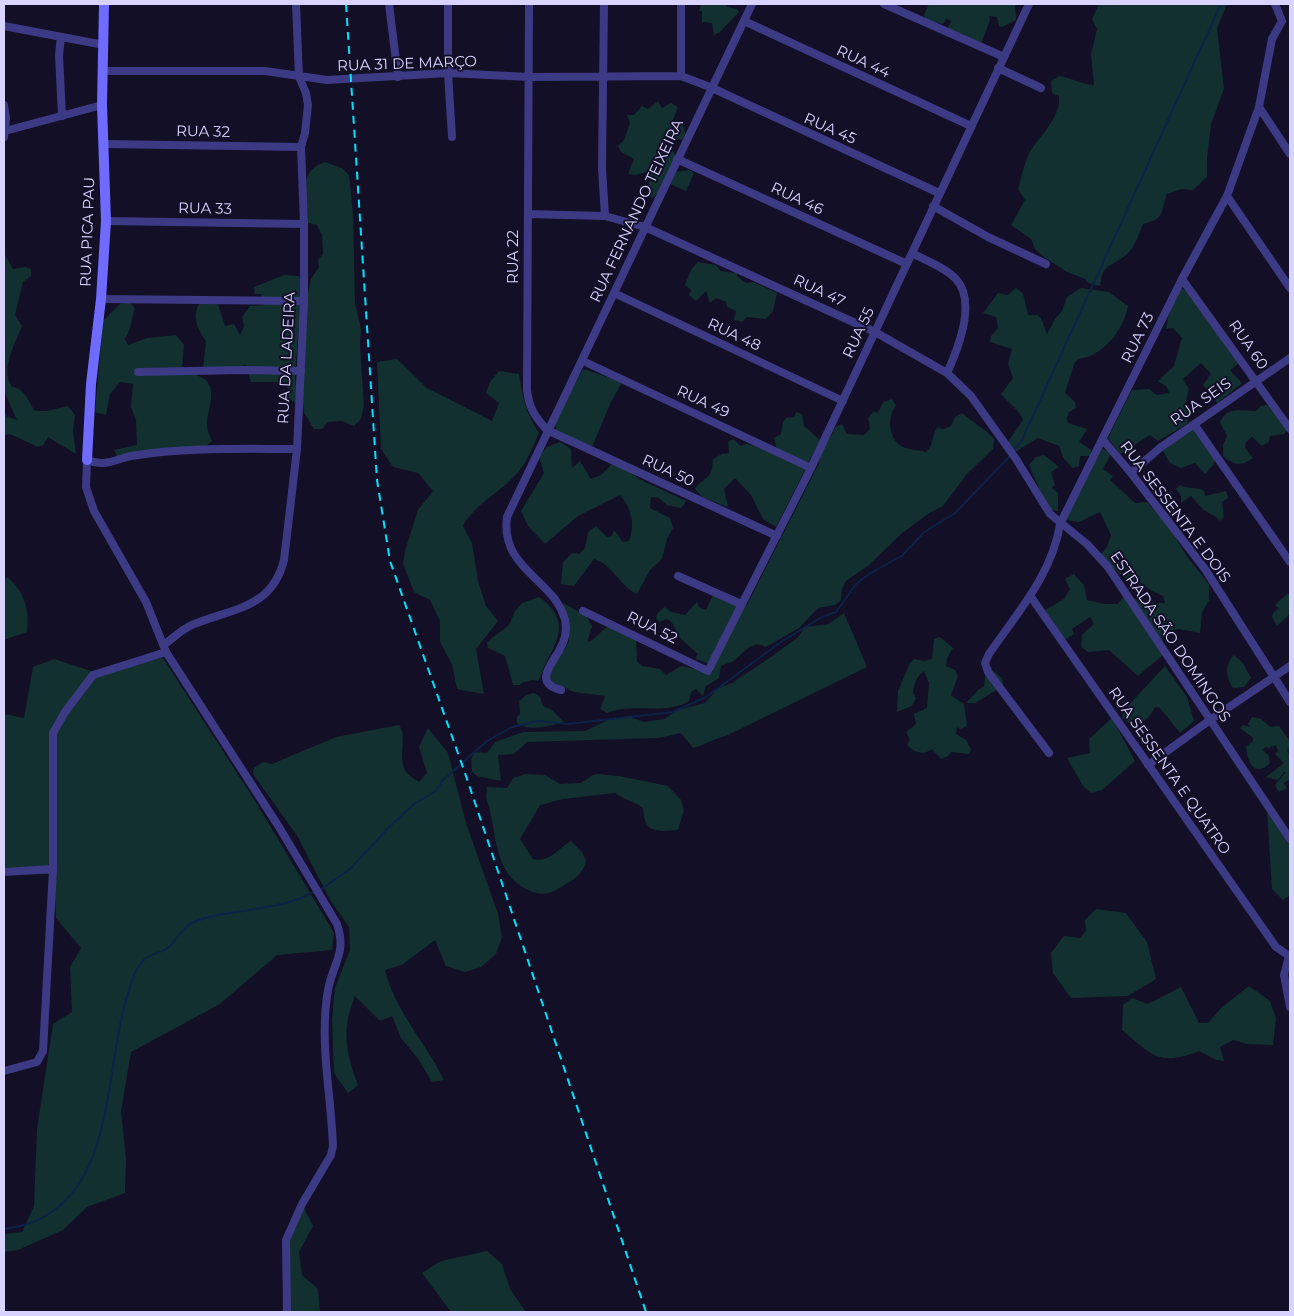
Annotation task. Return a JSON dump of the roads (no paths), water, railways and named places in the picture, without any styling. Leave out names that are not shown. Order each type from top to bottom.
[{"type":"street","name":"RUA PICA PAU","points":[[87,460],[91,384],[101,298],[106,221],[102,105],[104,4]]},
{"type":"street","name":"RUA DA LADEIRA","points":[[4,1071],[36,1062],[43,1051],[53,870],[54,733],[65,712],[93,675],[165,648],[190,626],[260,601],[272,588],[281,573],[296,449],[304,301],[301,147],[305,133],[308,105],[299,77],[296,43],[296,4]]},
{"type":"street","points":[[389,4],[398,77]]},
{"type":"street","points":[[448,4],[448,73],[452,137]]},
{"type":"street","name":"RUA 22","points":[[529,4],[527,390],[529,405],[533,415],[547,430]]},
{"type":"street","points":[[604,4],[605,77],[602,168],[605,216]]},
{"type":"street","points":[[681,4],[681,76]]},
{"type":"street","name":"RUA FERNANDO TEIXEIRA","points":[[561,690],[553,688],[548,683],[546,674],[548,665],[560,649],[565,636],[564,617],[552,593],[533,578],[520,564],[506,526],[511,507],[547,430],[583,361],[710,87],[752,4]]},
{"type":"street","points":[[884,4],[1004,58]]},
{"type":"street","name":"RUA 55","points":[[708,671],[811,468],[1029,4]]},
{"type":"street","name":"RUA 73","points":[[1048,753],[988,672],[985,663],[989,654],[1031,597],[1056,546],[1060,524],[1182,278],[1227,196],[1260,107],[1272,39],[1286,22],[1275,4]]},
{"type":"street","name":"RUA 44","points":[[744,22],[971,126]]},
{"type":"street","points":[[4,26],[104,45]]},
{"type":"street","points":[[62,37],[58,55],[62,116]]},
{"type":"street","points":[[998,68],[1041,88]]},
{"type":"street","name":"RUA 31 DE MARÇO","points":[[103,71],[265,72],[327,80],[448,73],[529,77],[681,76],[710,87]]},
{"type":"street","name":"RUA 45","points":[[710,87],[939,193]]},
{"type":"street","points":[[4,105],[6,110],[4,134],[102,105]]},
{"type":"street","points":[[1260,107],[1290,154]]},
{"type":"street","name":"RUA 32","points":[[104,144],[301,147]]},
{"type":"street","name":"RUA 46","points":[[677,159],[907,264]]},
{"type":"street","points":[[1227,196],[1290,288]]},
{"type":"street","points":[[933,206],[988,236],[1046,264]]},
{"type":"street","name":"RUA 47","points":[[528,214],[605,216],[644,227],[874,332],[947,373],[971,396],[1016,460]]},
{"type":"street","name":"RUA 33","points":[[106,221],[304,224]]},
{"type":"street","points":[[912,253],[948,272],[958,281],[962,292],[965,314],[962,332],[947,373]]},
{"type":"street","name":"RUA 60","points":[[1182,278],[1290,429]]},
{"type":"street","name":"RUA 48","points":[[614,293],[842,401]]},
{"type":"street","points":[[101,298],[304,301]]},
{"type":"street","name":"RUA SEIS","points":[[1131,473],[1161,447],[1290,358]]},
{"type":"street","name":"RUA 49","points":[[583,361],[811,468]]},
{"type":"street","points":[[138,372],[300,371]]},
{"type":"street","points":[[1194,424],[1290,562]]},
{"type":"street","name":"RUA 50","points":[[547,430],[777,536]]},
{"type":"street","name":"RUA SESSENTA E DOIS","points":[[1103,440],[1206,569],[1290,702]]},
{"type":"street","points":[[287,1312],[286,1240],[302,1204],[331,1155],[333,1146],[325,1021],[328,988],[341,954],[342,943],[336,924],[279,827],[165,648],[146,602],[94,511],[86,488],[87,460],[102,464],[131,456],[178,450],[296,449]]},
{"type":"street","name":"ESTRADA SÃO DOMINGOS","points":[[1016,460],[1042,502],[1060,524],[1087,544],[1108,567],[1290,840]]},
{"type":"street","points":[[678,576],[741,604]]},
{"type":"street","name":"RUA SESSENTA E QUATRO","points":[[1031,597],[1276,947],[1289,956]]},
{"type":"street","name":"RUA 52","points":[[583,611],[708,671]]},
{"type":"street","points":[[1148,765],[1290,666]]},
{"type":"street","points":[[4,872],[53,870]]},
{"type":"street","points":[[1289,956],[1284,975],[1290,1007]]},
{"type":"waterway","points":[[1014,450],[1022,440],[1221,4]]},
{"type":"waterway","points":[[320,890],[350,869],[389,827],[414,804],[436,791],[442,781],[487,741],[512,727],[538,721],[568,724],[673,712],[706,697],[781,642],[822,617],[836,612],[856,584],[869,574],[903,555],[923,533],[955,513],[1010,456]]},
{"type":"waterway","points":[[4,1229],[40,1219],[67,1200],[85,1173],[98,1142],[125,1003],[130,985],[141,963],[150,956],[166,949],[188,925],[201,919],[285,903],[316,892]]},
{"type":"railway","points":[[346,4],[377,480],[390,561],[466,776],[646,1312]]}]
